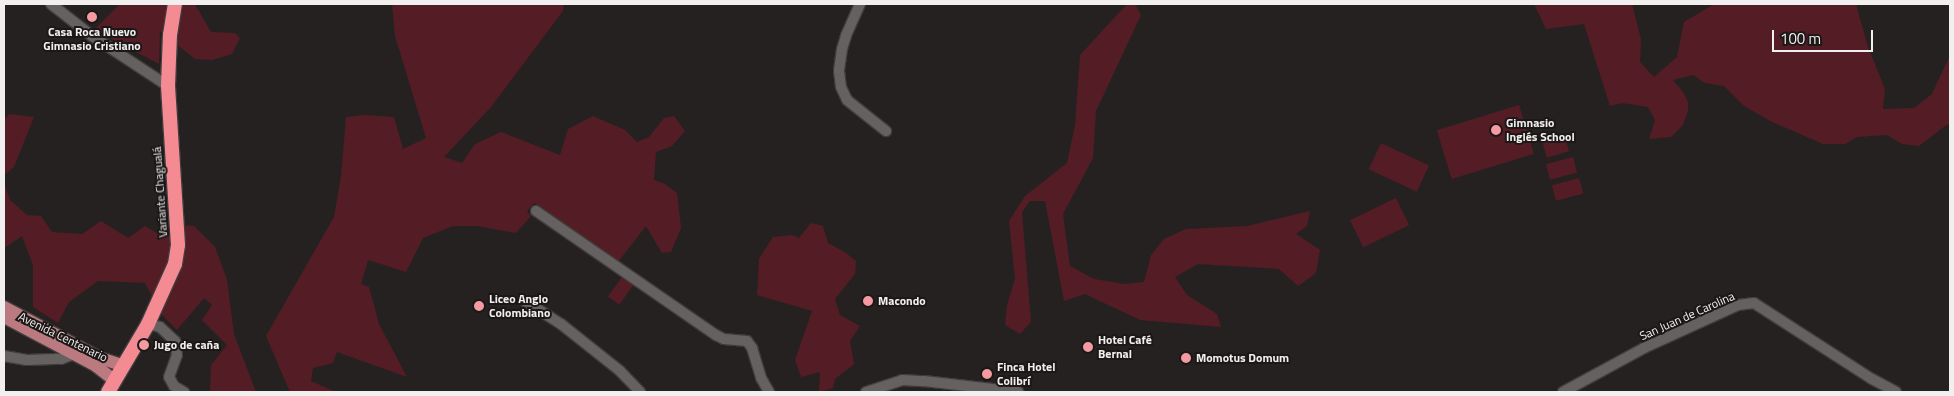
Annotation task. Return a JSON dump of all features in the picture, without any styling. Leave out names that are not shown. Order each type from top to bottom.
[{"type":"highway","name":"Variante Chagualá","points":[[111,387],[148,324],[175,264],[178,245],[168,86],[170,35],[175,4]]},
{"type":"main road","name":"Avenida Centenario","points":[[4,307],[100,358],[124,366]]},
{"type":"main road","points":[[4,317],[96,366],[111,387]]},
{"type":"street","points":[[51,4],[92,36],[168,86]]},
{"type":"street","points":[[860,4],[842,50],[839,71],[841,87],[847,100],[886,131]]},
{"type":"street","points":[[536,211],[716,335],[724,339],[747,341],[752,348],[761,378],[768,392]]},
{"type":"street","points":[[525,302],[561,324],[620,371],[640,392]]},
{"type":"street","name":"San Juan de Carolina","points":[[1563,392],[1644,348],[1738,305],[1754,303],[1872,379],[1896,392]]},
{"type":"street","points":[[148,324],[160,327],[175,341],[177,355],[169,377],[174,386],[184,392]]},
{"type":"street","points":[[4,356],[27,360],[62,359],[74,354]]},
{"type":"street","points":[[866,392],[902,380],[1018,392]]},
{"type":"shaded area","points":[[120,4],[195,4],[211,32],[235,33],[240,38],[232,54],[212,60],[195,59],[160,31],[159,64],[94,30]]},
{"type":"shaded area","points":[[392,4],[564,4],[563,11],[491,107],[444,157],[462,163],[475,144],[501,132],[560,155],[568,129],[593,116],[625,130],[637,142],[649,137],[664,118],[674,116],[685,131],[672,146],[656,152],[654,180],[665,184],[677,193],[681,228],[671,252],[662,253],[646,226],[618,262],[534,203],[527,211],[531,216],[516,233],[477,226],[453,226],[423,238],[406,272],[368,260],[361,284],[369,287],[379,324],[407,377],[337,352],[333,363],[313,368],[311,381],[336,392],[290,392],[266,336],[334,217],[341,176],[346,117],[364,115],[394,117],[403,149],[426,138],[395,36]]},
{"type":"shaded area","points":[[1127,4],[1135,4],[1141,15],[1096,111],[1093,158],[1063,214],[1070,266],[1094,279],[1124,284],[1144,282],[1151,255],[1164,239],[1186,229],[1247,226],[1310,211],[1307,226],[1296,234],[1320,250],[1316,273],[1298,286],[1279,269],[1198,264],[1175,277],[1187,295],[1217,314],[1221,327],[1140,320],[1085,294],[1064,301],[1045,201],[1030,201],[1022,212],[1031,322],[1020,334],[1005,325],[1007,305],[1015,279],[1009,221],[1025,196],[1067,163],[1075,125],[1080,55]]},
{"type":"shaded area","points":[[1534,4],[1632,4],[1641,39],[1640,62],[1654,77],[1677,57],[1684,22],[1714,4],[1856,4],[1868,47],[1885,89],[1883,109],[1914,108],[1932,94],[1950,55],[1950,124],[1919,146],[1902,144],[1887,135],[1857,137],[1845,144],[1823,144],[1772,122],[1744,106],[1724,86],[1705,83],[1693,75],[1673,80],[1683,92],[1688,102],[1688,111],[1683,125],[1671,137],[1649,139],[1655,120],[1648,107],[1622,103],[1610,106],[1584,24],[1546,29]]},
{"type":"shaded area","points":[[1519,105],[1534,154],[1452,179],[1437,130]]},
{"type":"shaded area","points":[[9,114],[34,117],[14,167],[4,175],[4,120]]},
{"type":"shaded area","points":[[1564,134],[1569,151],[1547,158],[1542,140]]},
{"type":"shaded area","points":[[1381,143],[1429,165],[1417,192],[1369,169]]},
{"type":"shaded area","points":[[1573,157],[1577,172],[1550,180],[1546,164]]},
{"type":"shaded area","points":[[1579,178],[1583,193],[1556,201],[1552,185]]},
{"type":"shaded area","points":[[4,183],[10,200],[27,215],[41,216],[52,232],[82,234],[101,221],[128,238],[145,226],[160,235],[165,224],[194,226],[215,247],[227,280],[234,334],[256,392],[210,392],[211,365],[227,345],[202,320],[212,305],[204,298],[177,330],[162,315],[145,283],[98,281],[69,302],[58,323],[33,307],[33,265],[22,236],[4,248]]},
{"type":"shaded area","points":[[1396,198],[1409,225],[1363,247],[1350,220]]},
{"type":"shaded area","points":[[811,223],[823,226],[828,243],[856,261],[855,274],[835,299],[840,315],[860,326],[850,341],[854,364],[835,379],[833,388],[819,392],[820,372],[801,377],[795,360],[812,311],[757,295],[759,259],[773,237],[792,235],[799,238]]},
{"type":"shaded area","points":[[622,277],[633,285],[619,305],[608,296]]},
{"type":"place","name":"Casa Roca Nuevo Gimnasio Cristiano","points":[[92,17]]},
{"type":"place","name":"Gimnasio Inglés School","points":[[1496,130]]},
{"type":"place","name":"Macondo","points":[[868,301]]},
{"type":"place","name":"Liceo Anglo Colombiano","points":[[479,306]]},
{"type":"place","name":"Jugo de caña","points":[[144,345]]},
{"type":"place","name":"Hotel Café Bernal","points":[[1088,347]]},
{"type":"place","name":"Momotus Domum","points":[[1186,358]]},
{"type":"place","name":"Finca Hotel Colibrí","points":[[987,374]]}]
